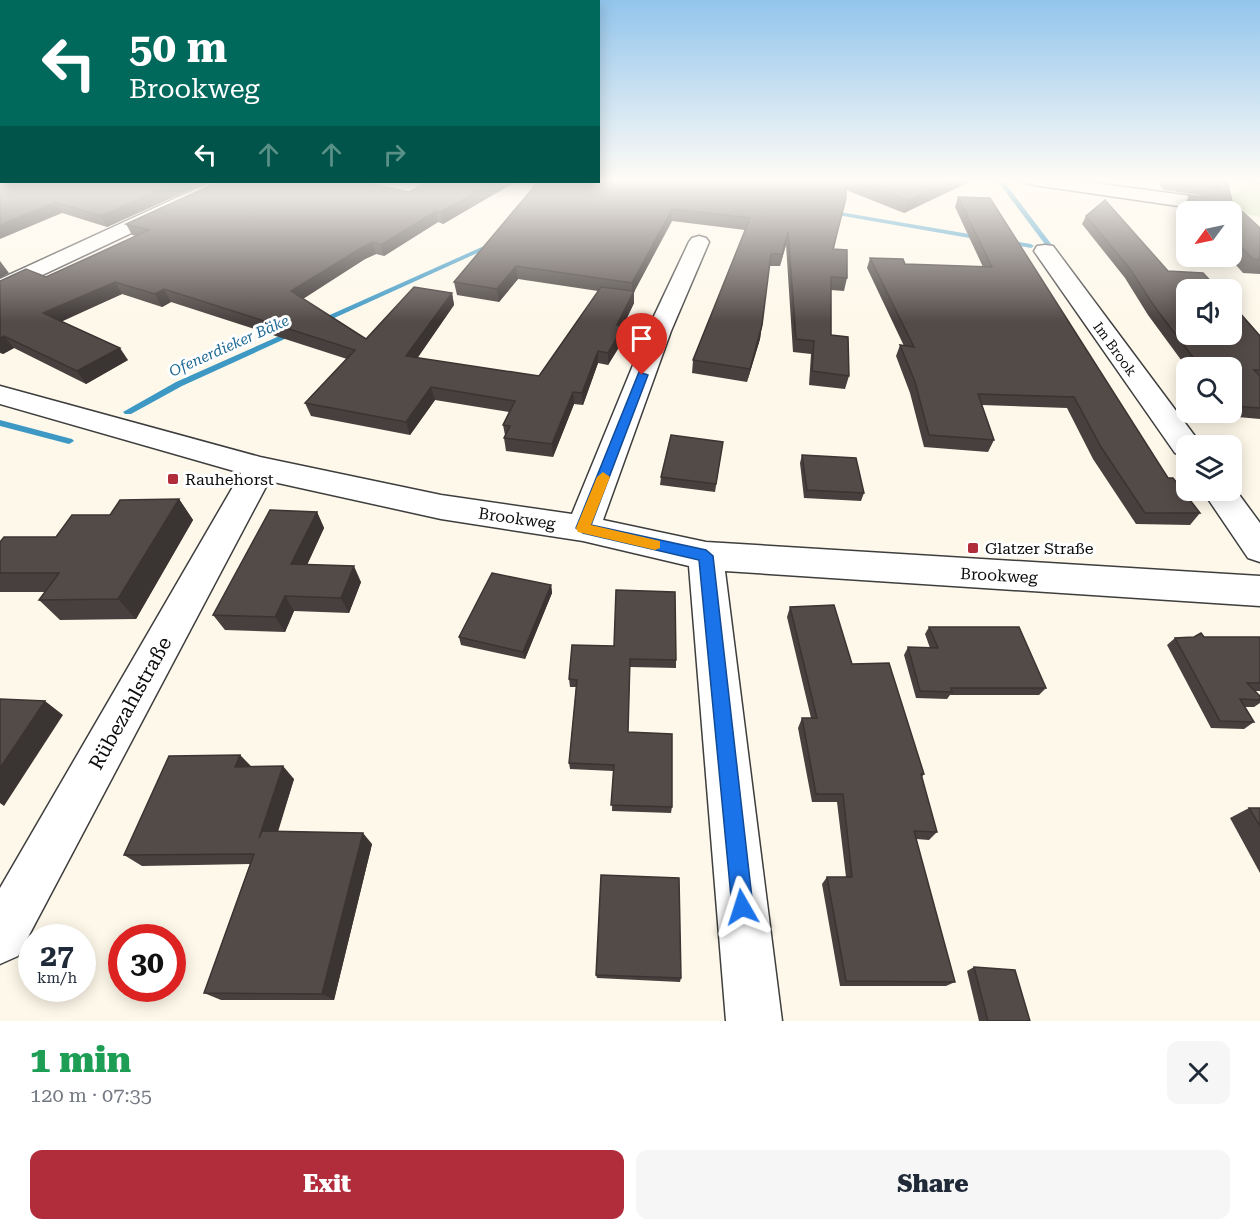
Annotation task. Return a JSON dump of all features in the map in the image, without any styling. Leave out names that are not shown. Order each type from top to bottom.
[{"type":"street","points":[[0,288],[130,227]]},
{"type":"street","points":[[583,528],[659,331],[699,242]]},
{"type":"street","name":"Im Brook","points":[[1045,250],[1178,435]]},
{"type":"street","name":"Brookweg","points":[[0,395],[260,468],[441,507],[583,528],[706,556],[1260,591]]},
{"type":"street","name":"Rübezahlstraße","points":[[0,938],[260,468]]},
{"type":"street","points":[[1226,501],[1260,549]]},
{"type":"street","points":[[706,556],[754,1021]]},
{"type":"building","points":[[136,227],[411,227],[381,245],[373,242],[361,248],[291,291],[366,339],[414,287],[452,293],[406,356],[539,376],[601,287],[634,291],[617,325],[624,326],[608,353],[598,351],[582,393],[573,392],[552,444],[504,438],[510,426],[503,425],[515,401],[431,387],[406,422],[305,403],[355,350],[164,289],[155,294],[115,282],[43,313],[120,348],[77,371],[4,336],[0,338],[0,281],[26,269],[46,277],[149,230]]},
{"type":"building","points":[[500,227],[662,227],[632,283],[516,266],[497,289],[454,282]]},
{"type":"building","points":[[747,227],[839,227],[833,249],[847,250],[847,278],[831,277],[831,335],[848,337],[849,376],[812,371],[814,341],[796,339],[788,232],[782,254],[771,254],[762,325],[750,369],[693,360]]},
{"type":"building","points":[[972,227],[1008,227],[1168,478],[1173,478],[1176,482],[1176,501],[1191,501],[1200,513],[1145,513],[1101,447],[1074,397],[978,394],[994,440],[929,435],[915,382],[900,345],[914,347],[870,258],[903,259],[905,264],[992,267]]},
{"type":"building","points":[[1095,227],[1129,227],[1168,271],[1203,273],[1209,279],[1176,279],[1176,335],[1130,269]]},
{"type":"building","points":[[1242,227],[1260,228],[1260,260],[1253,259],[1242,248]]},
{"type":"building","points":[[1242,315],[1260,336],[1260,370],[1254,370],[1260,376],[1260,408],[1242,407],[1242,357],[1193,357],[1184,345],[1242,345]]},
{"type":"building","points":[[671,435],[723,442],[716,484],[661,477]]},
{"type":"building","points":[[802,455],[856,458],[864,493],[807,490]]},
{"type":"building","points":[[179,499],[118,599],[39,600],[59,573],[0,573],[0,542],[4,537],[56,537],[72,515],[110,515],[120,500]]},
{"type":"building","points":[[270,510],[317,512],[291,564],[354,566],[341,598],[285,596],[275,617],[213,615]]},
{"type":"building","points":[[492,573],[551,585],[523,652],[459,637]]},
{"type":"building","points":[[616,590],[675,592],[676,660],[630,659],[628,732],[672,734],[672,807],[611,805],[614,765],[569,763],[577,680],[569,679],[572,645],[614,646]]},
{"type":"building","points":[[834,605],[852,664],[889,663],[924,774],[921,774],[937,832],[914,831],[955,982],[846,981],[827,877],[852,877],[843,794],[816,794],[802,718],[817,718],[790,607]]},
{"type":"building","points":[[929,627],[1019,627],[1046,688],[951,688],[952,692],[920,691],[908,647],[938,648]]},
{"type":"building","points":[[1201,633],[1204,637],[1260,637],[1260,683],[1247,683],[1260,696],[1260,700],[1240,699],[1254,722],[1220,721],[1175,638],[1194,637]]},
{"type":"building","points":[[0,699],[45,701],[0,768]]},
{"type":"building","points":[[240,755],[235,767],[283,766],[259,838],[262,831],[363,833],[322,994],[204,993],[254,854],[124,855],[169,756]]},
{"type":"building","points":[[1249,808],[1260,808],[1260,826]]},
{"type":"building","points":[[601,875],[679,878],[681,978],[596,975]]},
{"type":"building","points":[[974,967],[1015,970],[1030,1021],[988,1021]]},
{"type":"waterway","name":"Ofenerdieker Bäke","points":[[914,227],[981,238]]},
{"type":"waterway","name":"Ofenerdieker Bäke","points":[[1035,227],[1053,250],[1046,249]]},
{"type":"waterway","name":"Ofenerdieker Bäke","points":[[1006,242],[1031,246]]},
{"type":"waterway","name":"Ofenerdieker Bäke","points":[[318,322],[493,244]]},
{"type":"waterway","name":"Ofenerdieker Bäke","points":[[128,412],[179,384],[296,332]]},
{"type":"waterway","name":"Ofenerdieker Bäke","points":[[0,423],[69,441]]},
{"type":"slow traffic","points":[[603,477],[583,528],[655,544]]},
{"type":"place","name":"Rauhehorst","points":[[173,479]]},
{"type":"place","name":"Glatzer Straße","points":[[973,548]]},
{"type":"route","points":[[642,375],[583,528],[706,556],[742,907]]}]
